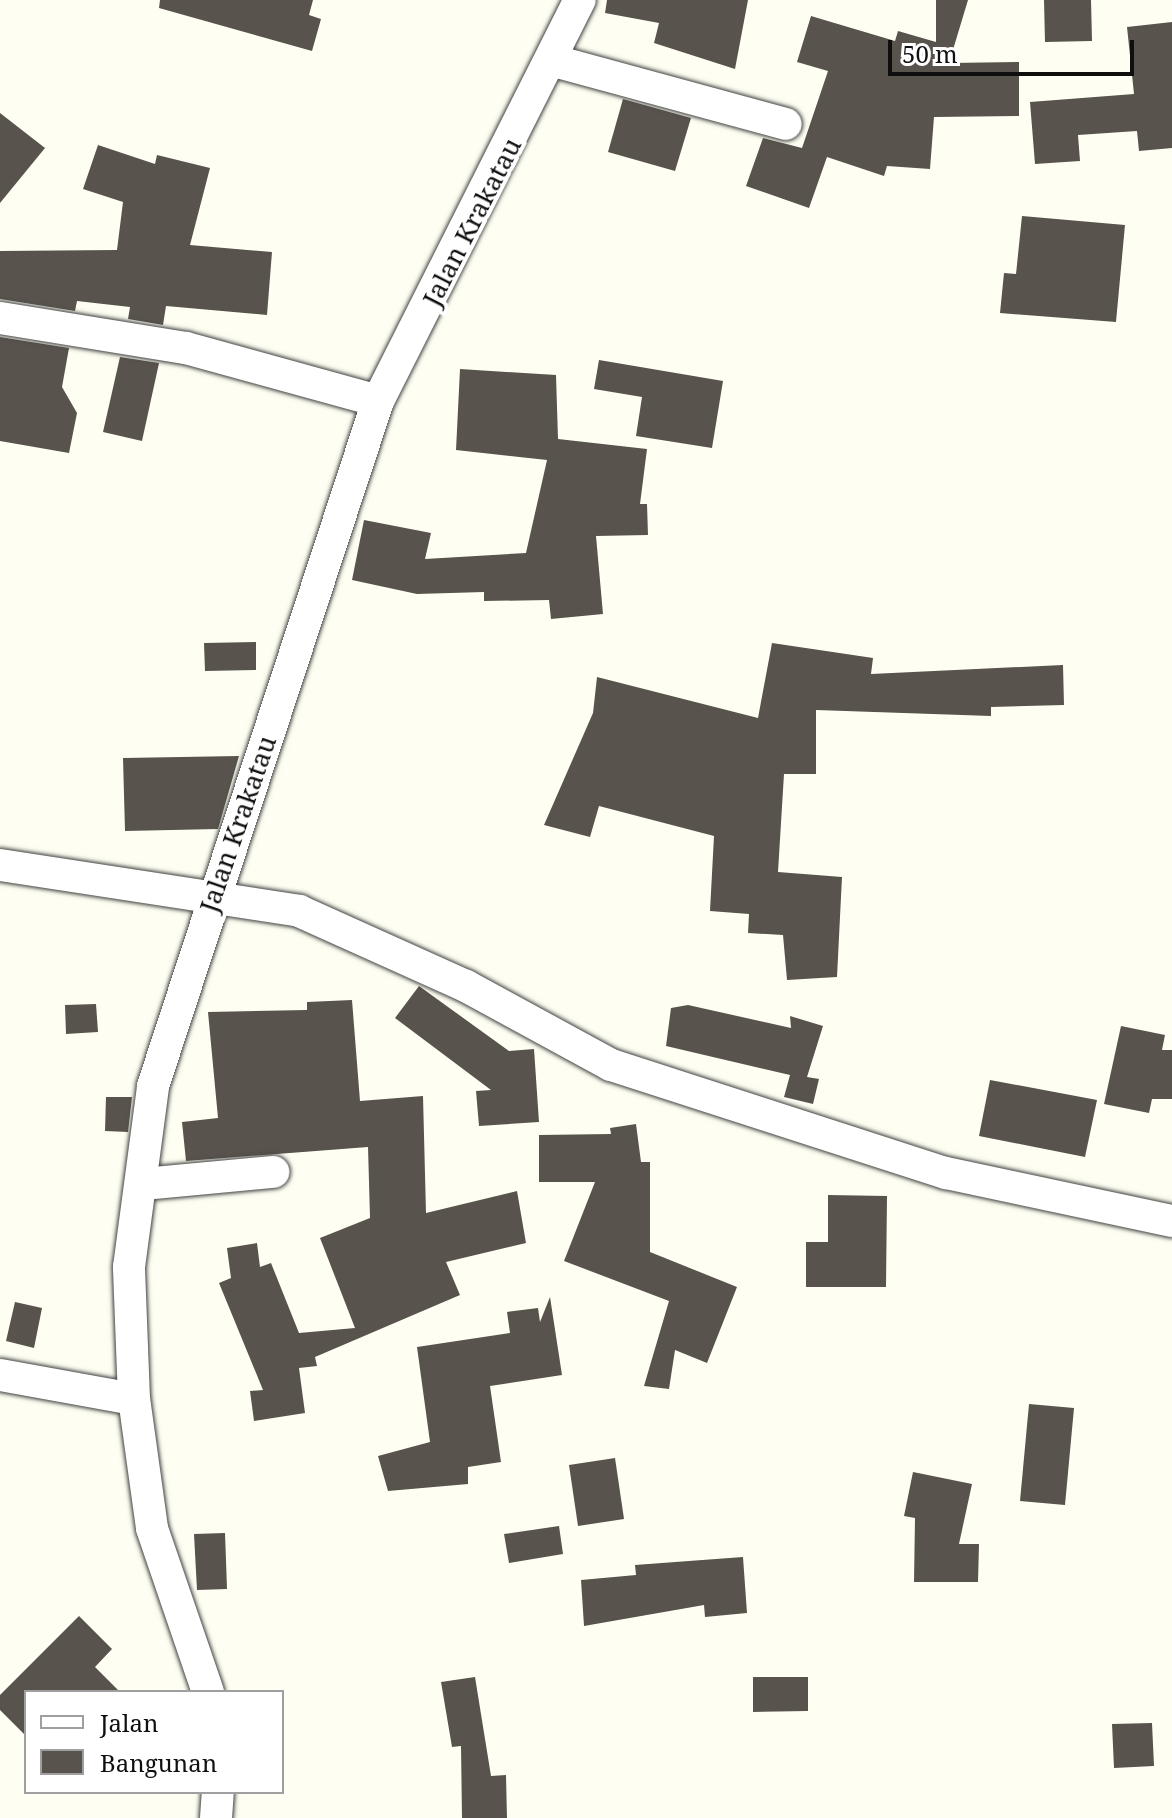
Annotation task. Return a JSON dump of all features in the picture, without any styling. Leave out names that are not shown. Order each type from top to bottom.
[{"type":"street","name":"Jalan Krakatau","points":[[207,1690],[152,1528],[134,1399],[129,1267],[143,1184],[153,1086],[212,895],[250,803],[378,401],[554,61],[580,0]]},
{"type":"street","points":[[554,61],[786,124]]},
{"type":"street","points":[[0,318],[186,348],[378,401]]},
{"type":"street","points":[[0,865],[212,895],[299,911],[373,941],[611,1065],[946,1173],[1172,1221]]},
{"type":"street","points":[[143,1184],[273,1172]]},
{"type":"street","points":[[0,1375],[134,1399]]},
{"type":"street","points":[[216,1818],[218,1794]]},
{"type":"building","points":[[160,0],[313,0],[309,15],[321,19],[312,51],[159,8]]},
{"type":"building","points":[[607,0],[748,0],[735,69],[654,43],[659,23],[605,13]]},
{"type":"building","points":[[936,0],[968,0],[949,63],[1019,62],[1019,116],[934,117],[930,169],[887,166],[884,176],[827,157],[809,208],[746,186],[763,138],[802,148],[828,71],[797,62],[811,16],[895,41],[898,31],[936,42]]},
{"type":"building","points":[[1044,0],[1091,0],[1092,41],[1045,42]]},
{"type":"building","points":[[1172,22],[1172,148],[1139,151],[1137,131],[1078,135],[1080,161],[1035,164],[1030,102],[1134,94],[1127,27]]},
{"type":"building","points":[[623,99],[691,118],[675,171],[608,152]]},
{"type":"building","points":[[0,113],[45,148],[0,203]]},
{"type":"building","points":[[98,145],[155,164],[157,155],[210,168],[190,245],[272,252],[267,315],[166,306],[163,325],[128,319],[130,307],[77,301],[75,311],[0,299],[0,251],[117,250],[123,202],[83,189]]},
{"type":"building","points":[[1022,216],[1125,225],[1116,322],[1000,313],[1004,273],[1016,274]]},
{"type":"building","points":[[0,337],[69,348],[62,387],[77,413],[69,453],[0,441]]},
{"type":"building","points":[[120,357],[159,363],[142,441],[103,432]]},
{"type":"building","points":[[599,360],[723,381],[712,448],[636,436],[642,397],[594,389]]},
{"type":"building","points":[[460,369],[556,375],[558,439],[647,449],[640,504],[647,504],[648,535],[596,536],[603,614],[551,619],[549,600],[484,601],[484,592],[417,594],[352,580],[364,520],[431,533],[425,559],[526,553],[547,460],[456,450]]},
{"type":"building","points":[[256,642],[256,670],[205,671],[204,643]]},
{"type":"building","points":[[772,643],[873,658],[871,674],[1063,665],[1064,705],[991,707],[991,716],[816,710],[816,774],[784,774],[778,872],[842,877],[837,977],[787,980],[783,935],[748,933],[749,914],[710,911],[714,836],[599,806],[590,837],[544,825],[593,713],[597,677],[758,718]]},
{"type":"building","points":[[239,756],[218,829],[125,831],[123,758]]},
{"type":"building","points":[[419,986],[509,1051],[534,1049],[539,1122],[479,1126],[476,1091],[491,1090],[395,1018]]},
{"type":"building","points":[[352,1000],[360,1101],[423,1096],[426,1213],[517,1191],[526,1243],[446,1262],[460,1295],[315,1357],[317,1366],[299,1368],[305,1413],[254,1421],[250,1391],[263,1390],[219,1283],[231,1278],[227,1248],[257,1243],[260,1267],[271,1263],[299,1333],[355,1328],[320,1238],[370,1218],[368,1147],[186,1161],[182,1122],[218,1118],[208,1012],[307,1010],[307,1002]]},
{"type":"building","points":[[96,1004],[98,1032],[66,1034],[65,1005]]},
{"type":"building","points":[[688,1005],[791,1028],[790,1016],[823,1026],[807,1077],[819,1079],[813,1104],[784,1097],[790,1075],[666,1046],[671,1008]]},
{"type":"building","points":[[1121,1026],[1165,1035],[1162,1050],[1172,1050],[1172,1099],[1152,1099],[1149,1113],[1104,1104]]},
{"type":"building","points":[[990,1080],[1097,1100],[1085,1157],[979,1136]]},
{"type":"building","points":[[106,1097],[132,1097],[128,1132],[105,1131]]},
{"type":"building","points":[[636,1124],[641,1162],[650,1162],[650,1252],[737,1287],[707,1363],[675,1350],[669,1389],[644,1386],[669,1301],[564,1261],[595,1182],[539,1182],[539,1135],[611,1134],[610,1128]]},
{"type":"building","points":[[828,1195],[887,1196],[886,1287],[806,1287],[806,1242],[828,1242]]},
{"type":"building","points":[[550,1297],[562,1375],[490,1386],[501,1462],[468,1467],[468,1484],[388,1491],[378,1456],[430,1442],[417,1347],[510,1333],[507,1312],[538,1308],[540,1322]]},
{"type":"building","points":[[15,1302],[42,1308],[34,1348],[6,1341]]},
{"type":"building","points":[[1029,1404],[1074,1408],[1065,1505],[1020,1501]]},
{"type":"building","points":[[615,1458],[624,1519],[578,1526],[569,1465]]},
{"type":"building","points":[[913,1472],[972,1484],[959,1544],[979,1544],[978,1582],[914,1582],[915,1518],[904,1516]]},
{"type":"building","points":[[559,1526],[563,1554],[509,1563],[504,1534]]},
{"type":"building","points":[[225,1533],[227,1589],[197,1590],[194,1534]]},
{"type":"building","points":[[743,1557],[747,1613],[705,1617],[704,1605],[584,1626],[581,1580],[636,1575],[635,1565]]},
{"type":"building","points":[[79,1616],[112,1649],[95,1667],[118,1690],[24,1690],[24,1734],[0,1710],[0,1695]]},
{"type":"building","points":[[475,1677],[491,1776],[506,1775],[507,1818],[462,1818],[461,1746],[452,1747],[441,1682]]},
{"type":"building","points":[[753,1677],[808,1677],[808,1711],[753,1712]]},
{"type":"building","points":[[1152,1723],[1154,1766],[1114,1768],[1112,1724]]}]
